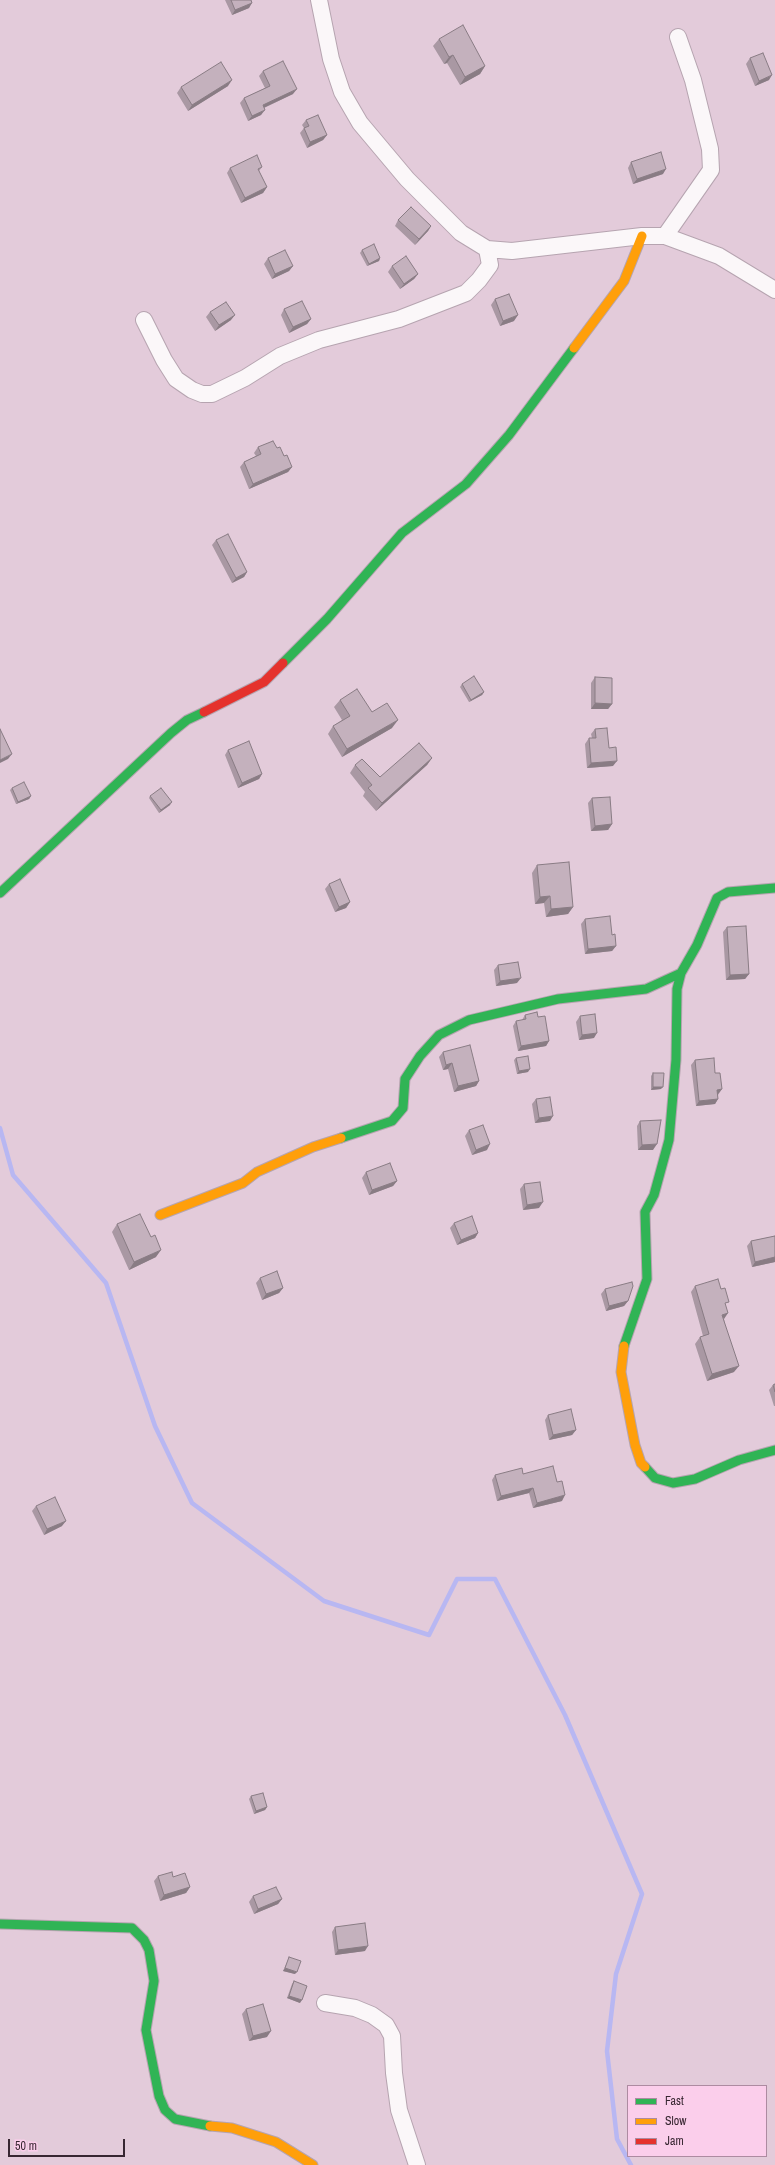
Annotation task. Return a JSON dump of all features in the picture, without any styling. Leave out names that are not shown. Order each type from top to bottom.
[{"type":"street","points":[[319,0],[331,58],[342,92],[360,123],[418,190],[461,233],[487,249],[512,251],[642,236],[665,236],[719,256],[775,290]]},
{"type":"street","points":[[665,236],[711,170],[710,149],[693,80],[678,37]]},
{"type":"street","points":[[0,893],[171,733],[187,720],[264,682],[327,619],[402,532],[466,484],[514,430],[624,281],[642,236]]},
{"type":"street","points":[[144,320],[164,360],[176,379],[192,390],[202,394],[212,394],[245,378],[280,356],[319,340],[399,319],[466,293],[479,280],[490,265],[487,249]]},
{"type":"street","points":[[775,888],[728,892],[717,898],[697,945],[681,973],[677,989],[676,1060],[669,1140],[654,1195],[645,1212],[647,1279],[624,1349],[621,1372],[626,1405],[641,1463],[655,1478],[673,1483],[694,1479],[739,1460],[775,1450]]},
{"type":"street","points":[[160,1215],[243,1183],[257,1172],[313,1147],[392,1121],[403,1108],[406,1079],[420,1056],[439,1035],[469,1020],[558,999],[646,989],[681,973]]},
{"type":"street","points":[[0,1924],[132,1928],[144,1940],[149,1950],[154,1981],[146,2030],[159,2096],[165,2110],[175,2119],[193,2124],[232,2128],[276,2142],[313,2165]]},
{"type":"street","points":[[325,2003],[355,2008],[372,2015],[386,2025],[392,2036],[394,2073],[399,2110],[417,2165]]},
{"type":"building","points":[[231,0],[251,0],[252,3],[235,10]]},
{"type":"building","points":[[463,25],[485,66],[465,77],[453,55],[449,57],[439,39]]},
{"type":"building","points":[[763,53],[772,75],[759,81],[750,58]]},
{"type":"building","points":[[283,61],[297,89],[263,105],[265,110],[252,116],[244,98],[270,86],[263,71]]},
{"type":"building","points":[[221,62],[232,80],[192,105],[181,87]]},
{"type":"building","points":[[318,115],[327,135],[310,142],[304,128],[309,126],[306,120]]},
{"type":"building","points":[[661,152],[666,169],[637,179],[631,162]]},
{"type":"building","points":[[257,155],[262,167],[258,169],[267,187],[245,198],[230,168]]},
{"type":"building","points":[[411,207],[431,226],[419,239],[398,220]]},
{"type":"building","points":[[374,244],[380,258],[369,264],[362,250]]},
{"type":"building","points":[[285,250],[293,266],[275,274],[268,258]]},
{"type":"building","points":[[406,256],[418,274],[404,284],[392,266]]},
{"type":"building","points":[[509,294],[518,315],[503,321],[495,299]]},
{"type":"building","points":[[302,301],[311,319],[293,327],[284,309]]},
{"type":"building","points":[[226,302],[235,315],[219,325],[210,312]]},
{"type":"building","points":[[273,441],[277,448],[280,447],[284,456],[287,455],[292,467],[253,484],[244,462],[261,454],[258,447]]},
{"type":"building","points":[[228,534],[247,572],[236,578],[216,540]]},
{"type":"building","points":[[474,676],[484,692],[471,700],[462,684]]},
{"type":"building","points":[[595,677],[612,678],[612,704],[595,703]]},
{"type":"building","points":[[357,689],[372,712],[387,703],[398,720],[347,749],[333,726],[350,716],[340,700]]},
{"type":"building","points":[[607,728],[609,748],[616,747],[617,761],[591,763],[589,738],[596,738],[595,729]]},
{"type":"building","points":[[0,729],[12,754],[0,760]]},
{"type":"building","points":[[249,741],[262,774],[242,783],[228,750]]},
{"type":"building","points":[[419,743],[432,758],[382,803],[368,788],[372,785],[355,765],[362,759],[380,777]]},
{"type":"building","points":[[24,782],[31,796],[18,802],[12,788]]},
{"type":"building","points":[[161,788],[172,802],[161,810],[150,796]]},
{"type":"building","points":[[610,797],[612,824],[595,826],[592,798]]},
{"type":"building","points":[[569,862],[573,907],[551,909],[550,896],[540,897],[537,865]]},
{"type":"building","points":[[340,879],[350,902],[339,907],[329,884]]},
{"type":"building","points":[[610,916],[612,935],[615,934],[616,946],[588,949],[585,919]]},
{"type":"building","points":[[746,926],[749,974],[730,975],[727,927]]},
{"type":"building","points":[[518,962],[521,978],[500,981],[498,965]]},
{"type":"building","points":[[537,1012],[538,1017],[545,1016],[549,1041],[521,1046],[516,1021],[526,1019],[525,1015]]},
{"type":"building","points":[[595,1014],[597,1033],[582,1035],[580,1016]]},
{"type":"building","points":[[470,1045],[479,1081],[458,1086],[452,1063],[446,1065],[443,1052]]},
{"type":"building","points":[[528,1056],[530,1069],[519,1071],[516,1058]]},
{"type":"building","points":[[714,1058],[715,1073],[720,1073],[722,1089],[717,1090],[718,1099],[699,1101],[695,1060]]},
{"type":"building","points":[[653,1073],[664,1073],[663,1087],[653,1087]]},
{"type":"building","points":[[550,1097],[553,1116],[539,1118],[536,1099]]},
{"type":"building","points":[[661,1120],[657,1144],[642,1145],[640,1121]]},
{"type":"building","points":[[483,1125],[490,1144],[476,1150],[469,1130]]},
{"type":"building","points":[[390,1163],[397,1181],[372,1190],[366,1172]]},
{"type":"building","points":[[540,1182],[543,1202],[527,1205],[524,1184]]},
{"type":"building","points":[[140,1214],[151,1237],[155,1235],[161,1250],[134,1262],[117,1224]]},
{"type":"building","points":[[472,1216],[478,1233],[461,1240],[454,1223]]},
{"type":"building","points":[[775,1236],[775,1257],[755,1262],[751,1241]]},
{"type":"building","points":[[277,1271],[283,1288],[266,1294],[260,1278]]},
{"type":"building","points":[[718,1279],[721,1289],[725,1288],[729,1302],[725,1303],[728,1313],[722,1315],[739,1366],[712,1374],[700,1337],[709,1334],[695,1286]]},
{"type":"building","points":[[632,1282],[633,1286],[628,1301],[609,1306],[605,1289]]},
{"type":"building","points":[[571,1409],[576,1430],[553,1435],[548,1415]]},
{"type":"building","points":[[553,1466],[557,1482],[562,1481],[565,1495],[537,1503],[533,1488],[501,1496],[495,1475],[522,1468],[523,1474]]},
{"type":"building","points":[[55,1497],[66,1521],[47,1529],[36,1506]]},
{"type":"building","points":[[263,1793],[267,1807],[256,1811],[251,1796]]},
{"type":"building","points":[[172,1872],[173,1877],[185,1873],[190,1887],[164,1895],[158,1876]]},
{"type":"building","points":[[276,1887],[282,1899],[258,1909],[253,1896]]},
{"type":"building","points":[[365,1923],[368,1946],[338,1950],[335,1927]]},
{"type":"building","points":[[289,1957],[301,1961],[297,1972],[285,1968]]},
{"type":"building","points":[[294,1981],[307,1986],[302,2000],[289,1996]]},
{"type":"building","points":[[263,2004],[271,2031],[253,2036],[246,2009]]},
{"type":"waterway","points":[[0,1128],[13,1175],[106,1283],[155,1426],[192,1503],[324,1601],[429,1635],[457,1579],[495,1579],[565,1715],[642,1894],[616,1974],[607,2051],[617,2139],[631,2165]]},
{"type":"traffic: fast","points":[[283,663],[327,619],[402,533],[466,484],[509,435],[574,348]]},
{"type":"traffic: fast","points":[[0,893],[171,733],[187,720],[204,712]]},
{"type":"traffic: fast","points":[[624,1346],[647,1279],[645,1212],[654,1195],[669,1140],[676,1060],[677,989],[681,973],[697,945],[717,898],[728,892],[775,888]]},
{"type":"traffic: fast","points":[[341,1138],[392,1121],[403,1108],[405,1079],[420,1056],[439,1035],[469,1020],[558,999],[646,989],[681,973]]},
{"type":"traffic: fast","points":[[645,1467],[655,1478],[673,1483],[695,1479],[739,1460],[775,1450]]},
{"type":"traffic: fast","points":[[0,1924],[132,1928],[144,1940],[149,1950],[154,1981],[146,2030],[159,2096],[165,2110],[175,2119],[210,2126]]},
{"type":"traffic: slow","points":[[574,348],[624,281],[642,236]]},
{"type":"traffic: slow","points":[[160,1215],[243,1183],[257,1172],[313,1147],[341,1138]]},
{"type":"traffic: slow","points":[[624,1346],[621,1372],[635,1445],[641,1463],[645,1467]]},
{"type":"traffic: slow","points":[[210,2126],[232,2128],[276,2142],[313,2165]]},
{"type":"traffic: jam","points":[[204,712],[264,682],[283,663]]}]
